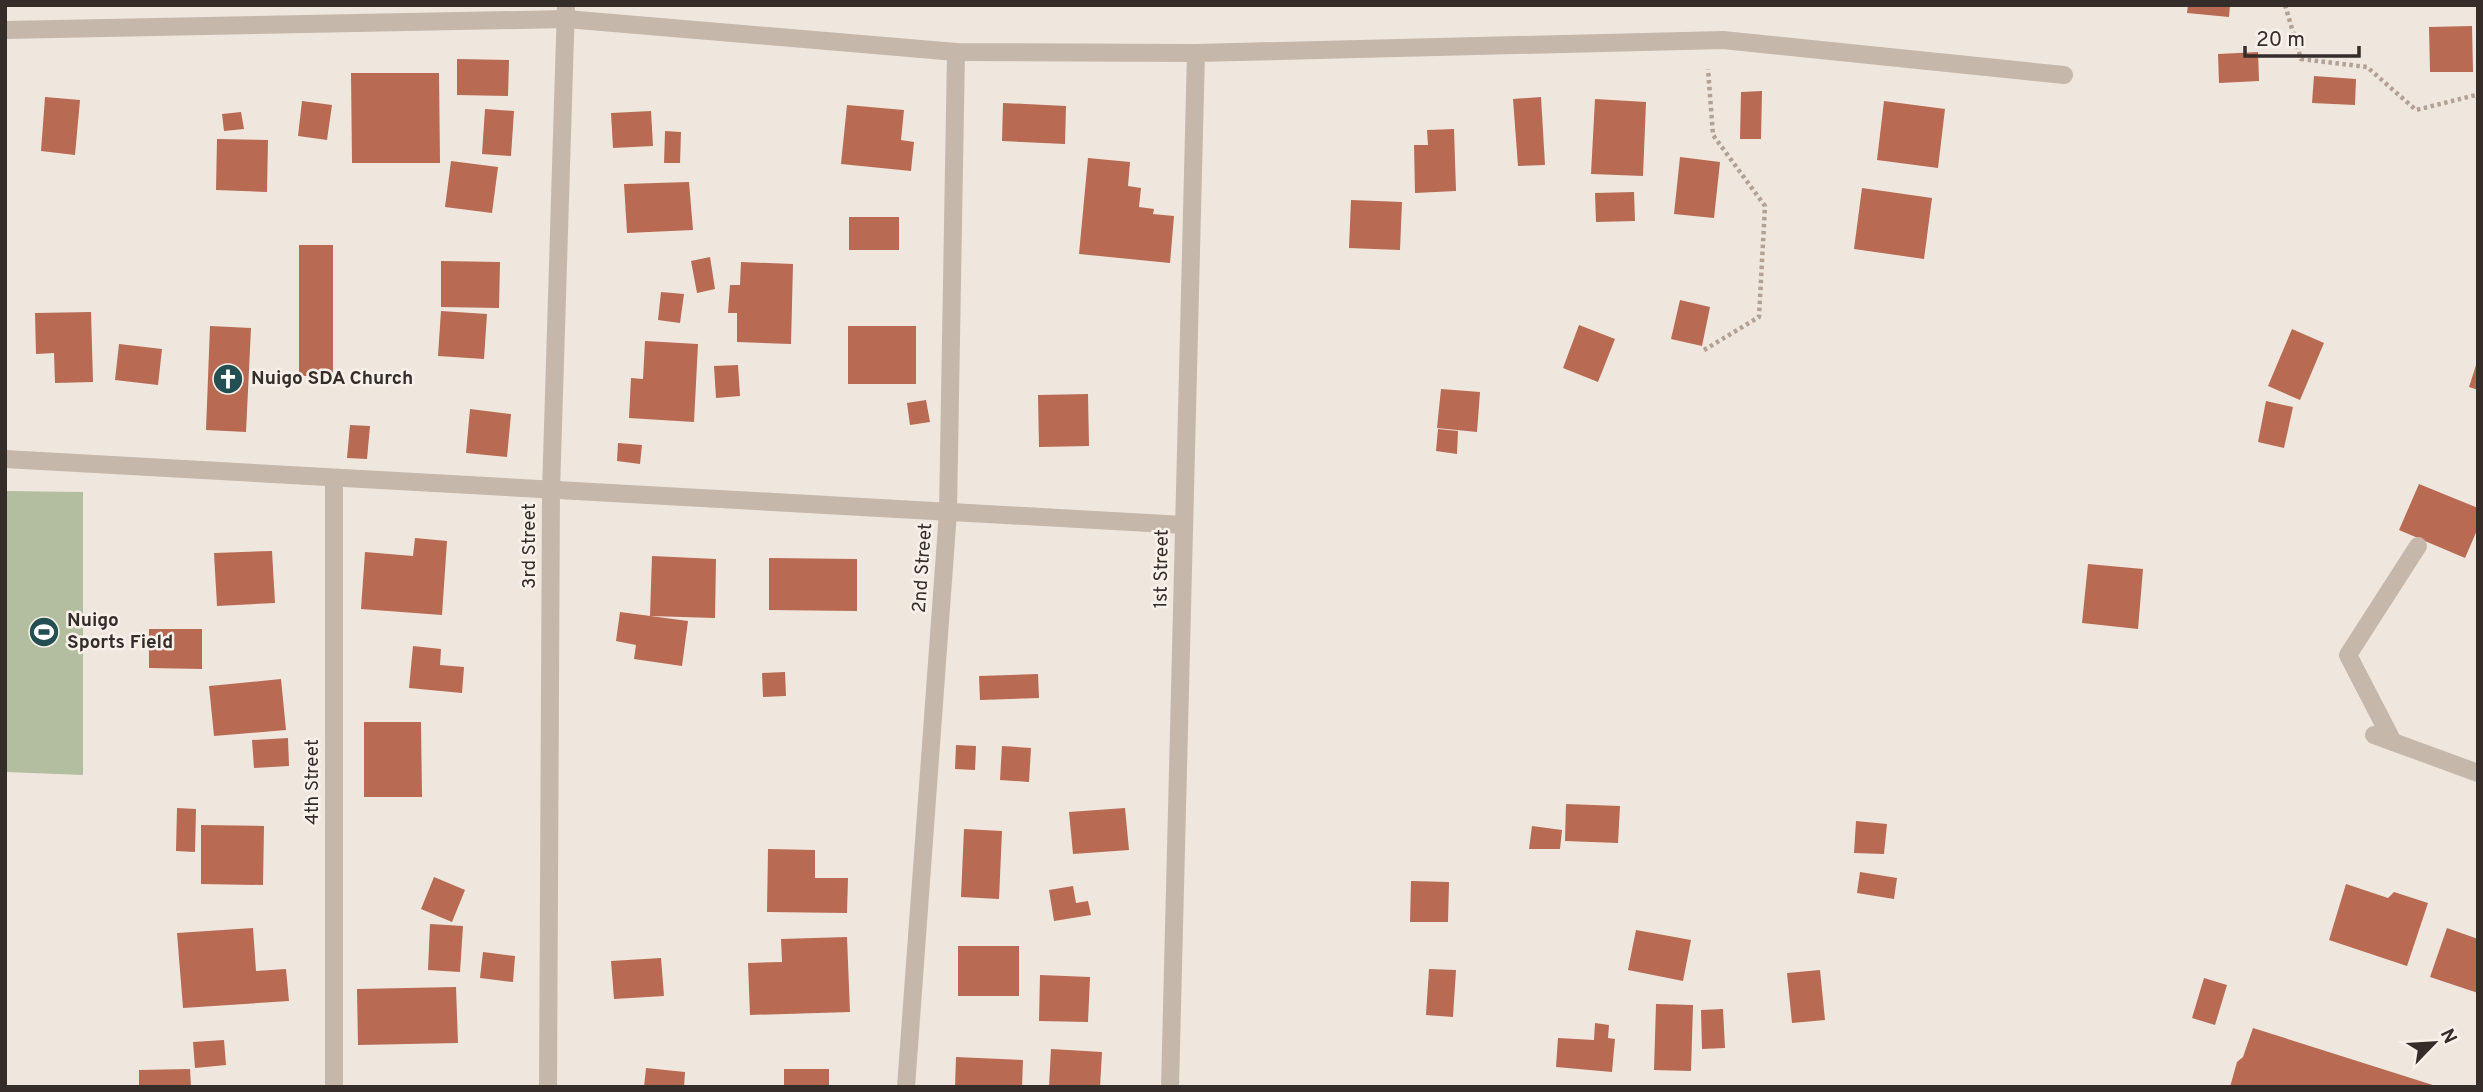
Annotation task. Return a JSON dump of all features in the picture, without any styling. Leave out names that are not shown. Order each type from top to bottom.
[{"type":"street","points":[[5,30],[566,12],[956,52],[1196,53],[1723,40],[2064,75]]},
{"type":"street","name":"3rd Street","points":[[548,1087],[551,491],[566,12]]},
{"type":"street","name":"2nd Street","points":[[906,1087],[948,512],[956,52]]},
{"type":"street","name":"1st Street","points":[[1170,1087],[1196,53]]},
{"type":"street","points":[[5,459],[1184,525]]},
{"type":"street","name":"4th Street","points":[[334,478],[334,1087]]},
{"type":"street","points":[[2393,743],[2348,655],[2418,546]]},
{"type":"street","points":[[2374,736],[2478,773]]},
{"type":"path","points":[[2285,5],[2301,58],[2367,67],[2416,110],[2476,95],[2478,98]]},
{"type":"path","points":[[1704,350],[1759,317],[1765,206],[1713,135],[1706,40]]},
{"type":"green space","name":"Nuigo Sports Field","points":[[5,491],[83,492],[83,775],[5,772]]},
{"type":"building","points":[[2188,5],[2230,5],[2229,17],[2187,13]]},
{"type":"building","points":[[2472,26],[2473,72],[2430,72],[2429,27]]},
{"type":"building","points":[[2258,52],[2259,81],[2219,83],[2218,54]]},
{"type":"building","points":[[457,59],[509,60],[508,96],[457,95]]},
{"type":"building","points":[[351,73],[439,73],[440,163],[352,163]]},
{"type":"building","points":[[2314,76],[2356,79],[2355,105],[2312,103]]},
{"type":"building","points":[[1762,91],[1761,139],[1740,139],[1741,92]]},
{"type":"building","points":[[45,97],[80,100],[75,155],[41,151]]},
{"type":"building","points":[[1541,97],[1545,165],[1518,166],[1513,99]]},
{"type":"building","points":[[1595,99],[1646,102],[1643,176],[1591,174]]},
{"type":"building","points":[[302,101],[332,105],[327,140],[298,136]]},
{"type":"building","points":[[1884,101],[1945,109],[1938,168],[1877,160]]},
{"type":"building","points":[[1003,103],[1066,106],[1065,144],[1002,141]]},
{"type":"building","points":[[847,105],[904,110],[901,140],[914,142],[911,171],[841,164]]},
{"type":"building","points":[[485,109],[514,111],[511,156],[482,154]]},
{"type":"building","points":[[651,111],[653,146],[613,148],[611,113]]},
{"type":"building","points":[[241,112],[244,129],[224,131],[222,114]]},
{"type":"building","points":[[1454,129],[1456,191],[1415,193],[1414,145],[1428,145],[1427,130]]},
{"type":"building","points":[[665,131],[681,132],[680,163],[664,163]]},
{"type":"building","points":[[217,139],[268,140],[267,192],[216,190]]},
{"type":"building","points":[[1680,157],[1720,162],[1714,218],[1674,214]]},
{"type":"building","points":[[1088,158],[1130,162],[1128,186],[1141,188],[1139,207],[1154,209],[1153,214],[1174,216],[1170,263],[1079,254]]},
{"type":"building","points":[[451,161],[498,167],[492,213],[445,207]]},
{"type":"building","points":[[689,182],[693,230],[627,233],[624,184]]},
{"type":"building","points":[[1862,188],[1932,198],[1924,259],[1854,249]]},
{"type":"building","points":[[1634,192],[1635,221],[1596,222],[1595,193]]},
{"type":"building","points":[[1351,200],[1402,202],[1400,250],[1349,248]]},
{"type":"building","points":[[849,217],[899,217],[899,250],[849,250]]},
{"type":"building","points":[[299,245],[333,245],[333,376],[299,376]]},
{"type":"building","points":[[710,257],[715,289],[697,293],[691,261]]},
{"type":"building","points":[[441,261],[500,262],[499,308],[441,307]]},
{"type":"building","points":[[741,262],[793,264],[791,344],[737,342],[737,313],[728,313],[730,285],[740,285]]},
{"type":"building","points":[[661,292],[684,294],[680,323],[658,320]]},
{"type":"building","points":[[1680,300],[1710,307],[1702,346],[1671,339]]},
{"type":"building","points":[[441,311],[487,314],[484,359],[438,356]]},
{"type":"building","points":[[91,312],[93,382],[55,383],[54,353],[36,354],[35,313]]},
{"type":"building","points":[[1579,325],[1615,339],[1598,382],[1563,368]]},
{"type":"building","name":"Nuigo SDA Church","points":[[210,326],[251,328],[246,432],[206,430]]},
{"type":"building","points":[[848,326],[916,326],[916,384],[848,384]]},
{"type":"building","points":[[2292,329],[2324,343],[2300,400],[2268,386]]},
{"type":"building","points":[[645,341],[698,344],[694,422],[629,418],[631,378],[643,379]]},
{"type":"building","points":[[119,344],[162,349],[158,385],[115,380]]},
{"type":"building","points":[[2478,362],[2478,390],[2469,387]]},
{"type":"building","points":[[738,365],[740,396],[716,398],[714,366]]},
{"type":"building","points":[[1441,389],[1480,392],[1477,432],[1437,428]]},
{"type":"building","points":[[1088,394],[1089,446],[1039,447],[1038,395]]},
{"type":"building","points":[[926,400],[930,422],[910,425],[907,403]]},
{"type":"building","points":[[2266,401],[2293,407],[2284,448],[2258,442]]},
{"type":"building","points":[[470,409],[511,414],[507,457],[466,453]]},
{"type":"building","points":[[350,425],[370,426],[367,459],[347,458]]},
{"type":"building","points":[[1438,429],[1458,431],[1457,454],[1436,451]]},
{"type":"building","points":[[618,443],[642,445],[640,464],[617,461]]},
{"type":"building","points":[[2419,484],[2478,508],[2478,528],[2465,558],[2399,530]]},
{"type":"building","points":[[415,538],[447,541],[442,615],[361,609],[365,552],[413,556]]},
{"type":"building","points":[[272,551],[275,603],[217,606],[214,553]]},
{"type":"building","points":[[652,556],[716,559],[715,618],[650,616]]},
{"type":"building","points":[[769,558],[857,559],[857,611],[769,610]]},
{"type":"building","points":[[2088,564],[2143,569],[2138,629],[2082,623]]},
{"type":"building","points":[[620,612],[688,621],[682,666],[634,659],[636,645],[616,641]]},
{"type":"building","points":[[149,629],[202,629],[202,669],[149,668]]},
{"type":"building","points":[[413,646],[441,649],[440,665],[464,667],[462,693],[409,688]]},
{"type":"building","points":[[785,672],[786,696],[763,697],[762,673]]},
{"type":"building","points":[[1038,674],[1039,698],[980,700],[979,676]]},
{"type":"building","points":[[281,679],[286,730],[214,736],[209,686]]},
{"type":"building","points":[[364,722],[421,722],[422,797],[364,797]]},
{"type":"building","points":[[288,738],[289,766],[254,768],[252,740]]},
{"type":"building","points":[[956,745],[976,746],[975,770],[955,769]]},
{"type":"building","points":[[1002,746],[1031,748],[1029,782],[1000,780]]},
{"type":"building","points":[[1566,804],[1620,806],[1618,843],[1565,841]]},
{"type":"building","points":[[177,808],[196,809],[195,852],[176,851]]},
{"type":"building","points":[[1125,808],[1129,850],[1073,854],[1069,812]]},
{"type":"building","points":[[1856,821],[1887,824],[1884,854],[1854,853]]},
{"type":"building","points":[[201,825],[264,826],[263,885],[201,884]]},
{"type":"building","points":[[1532,826],[1562,830],[1560,849],[1529,849]]},
{"type":"building","points":[[964,829],[1002,831],[999,899],[961,897]]},
{"type":"building","points":[[768,849],[815,850],[815,878],[848,878],[847,913],[767,912]]},
{"type":"building","points":[[1860,872],[1897,878],[1894,899],[1857,893]]},
{"type":"building","points":[[434,877],[465,890],[452,922],[421,909]]},
{"type":"building","points":[[1411,881],[1449,882],[1448,922],[1410,922]]},
{"type":"building","points":[[2346,884],[2388,898],[2394,892],[2428,903],[2407,966],[2329,940]]},
{"type":"building","points":[[1073,886],[1076,903],[1088,901],[1091,915],[1054,921],[1049,890]]},
{"type":"building","points":[[430,924],[463,926],[460,972],[428,970]]},
{"type":"building","points":[[253,928],[256,971],[286,969],[289,1001],[183,1008],[177,933]]},
{"type":"building","points":[[2447,928],[2478,939],[2478,993],[2430,977]]},
{"type":"building","points":[[1636,930],[1691,940],[1683,981],[1628,970]]},
{"type":"building","points":[[847,937],[850,1012],[750,1015],[748,963],[782,962],[781,939]]},
{"type":"building","points":[[958,946],[1019,946],[1019,996],[958,996]]},
{"type":"building","points":[[483,952],[515,956],[513,982],[480,978]]},
{"type":"building","points":[[661,958],[664,996],[614,999],[611,961]]},
{"type":"building","points":[[1429,969],[1456,970],[1453,1017],[1426,1015]]},
{"type":"building","points":[[1820,970],[1825,1020],[1792,1023],[1787,973]]},
{"type":"building","points":[[1040,975],[1090,977],[1088,1022],[1039,1021]]},
{"type":"building","points":[[2204,978],[2227,985],[2215,1025],[2192,1018]]},
{"type":"building","points":[[456,987],[458,1043],[358,1045],[357,989]]},
{"type":"building","points":[[1656,1004],[1693,1005],[1691,1071],[1654,1070]]},
{"type":"building","points":[[1723,1009],[1725,1048],[1702,1049],[1701,1010]]},
{"type":"building","points":[[1595,1023],[1609,1025],[1608,1038],[1615,1039],[1612,1072],[1556,1067],[1558,1038],[1594,1040]]},
{"type":"building","points":[[2253,1028],[2436,1087],[2230,1087],[2237,1062],[2243,1057]]},
{"type":"building","points":[[224,1040],[226,1065],[195,1068],[193,1042]]},
{"type":"building","points":[[1051,1049],[1102,1052],[1100,1087],[1049,1087]]},
{"type":"building","points":[[956,1057],[1023,1060],[1022,1087],[955,1087]]},
{"type":"building","points":[[646,1068],[685,1072],[684,1087],[644,1087]]},
{"type":"building","points":[[190,1069],[191,1087],[139,1087],[139,1070]]},
{"type":"building","points":[[784,1069],[829,1069],[829,1087],[784,1087]]},
{"type":"place","name":"Nuigo SDA Church","points":[[228,379]]},
{"type":"place","name":"Nuigo Sports Field","points":[[44,632]]}]
